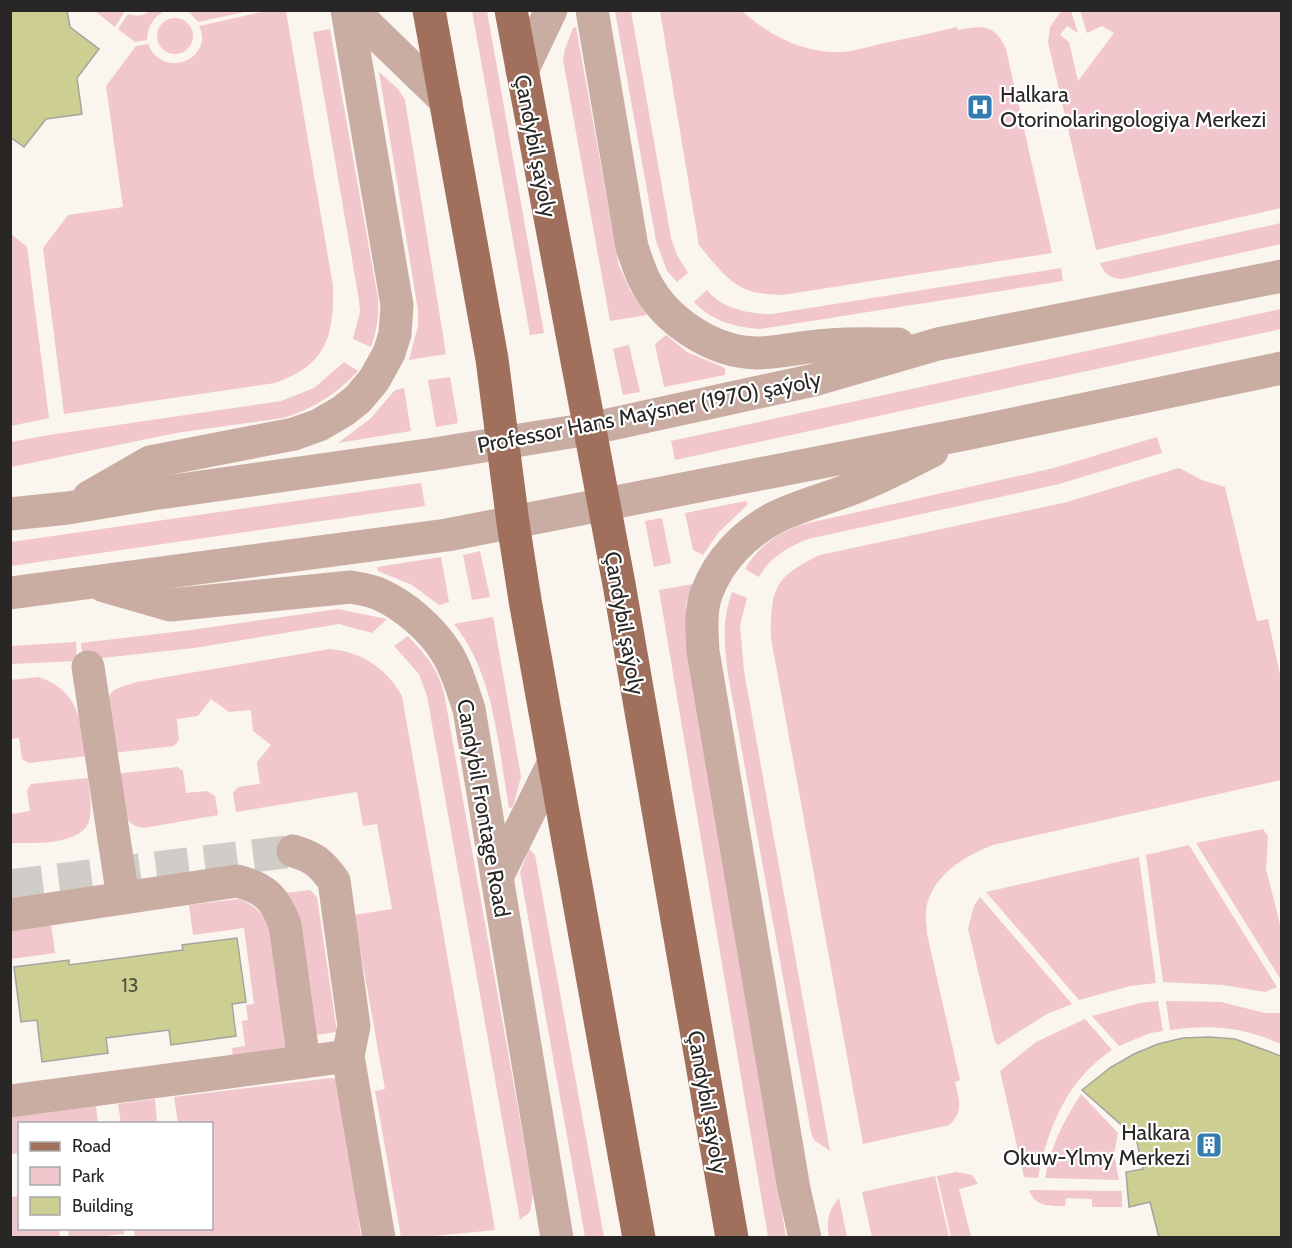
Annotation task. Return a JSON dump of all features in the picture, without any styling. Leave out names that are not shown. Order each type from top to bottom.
[{"type":"main road","points":[[429,10],[492,359],[513,523],[639,1238]]},
{"type":"main road","name":"Çandybil şaýoly","points":[[511,10],[619,584],[732,1238]]},
{"type":"street","points":[[350,10],[446,101]]},
{"type":"street","points":[[68,508],[150,462],[294,434],[319,425],[350,405],[374,380],[389,353],[395,334],[398,305],[350,10]]},
{"type":"street","points":[[522,71],[551,10]]},
{"type":"street","points":[[592,10],[632,247],[645,283],[680,322],[700,336],[725,348],[755,353],[829,345],[938,344]]},
{"type":"street","name":"Professor Hans Maýsner (1970) şaýoly","points":[[10,514],[68,508],[589,429],[814,380],[938,344],[1281,276]]},
{"type":"street","points":[[10,593],[447,535],[970,433],[1281,368]]},
{"type":"street","points":[[805,1238],[794,1189],[703,651],[702,625],[706,594],[719,566],[733,550],[750,534],[776,517],[866,483],[970,433]]},
{"type":"street","name":"Candybil Frontage Road","points":[[91,582],[170,605],[351,586],[378,594],[402,607],[426,628],[446,651],[459,677],[468,709],[554,1237]]},
{"type":"street","points":[[88,668],[123,898]]},
{"type":"street","points":[[497,877],[554,762]]},
{"type":"street","points":[[293,851],[312,856],[334,881],[354,1026],[348,1056],[379,1238]]},
{"type":"street","points":[[10,915],[237,881],[254,885],[266,893],[279,908],[285,925],[304,1062]]},
{"type":"street","points":[[10,1101],[348,1056]]},
{"type":"green space","points":[[95,10],[125,11],[115,27]]},
{"type":"green space","points":[[270,10],[286,11],[333,286],[332,320],[324,346],[306,367],[275,383],[64,414],[43,248],[68,215],[123,207],[106,86],[136,46],[148,44],[155,55],[165,61],[175,63],[185,61],[194,56],[200,48],[202,37],[199,26]]},
{"type":"green space","points":[[1062,10],[1071,11],[1078,33],[1067,26],[1060,35],[1069,42],[1078,81],[1114,33],[1102,26],[1087,33],[1080,11],[1281,11],[1281,208],[1096,250],[1048,42],[1050,27]]},
{"type":"green space","points":[[150,11],[166,11],[152,22],[147,40],[135,42],[118,29],[128,14],[140,16]]},
{"type":"green space","points":[[183,11],[249,11],[198,22],[190,13]]},
{"type":"green space","points":[[472,11],[487,11],[544,333],[530,335]]},
{"type":"green space","points":[[615,11],[631,11],[671,238],[677,255],[688,273],[677,282],[667,271],[656,241]]},
{"type":"green space","points":[[660,11],[742,11],[764,28],[788,42],[829,52],[852,51],[957,27],[958,30],[981,27],[993,31],[1006,49],[1052,253],[782,295],[744,289],[729,279],[699,245]]},
{"type":"green space","points":[[175,18],[188,23],[193,36],[188,49],[175,54],[162,49],[157,36],[162,23]]},
{"type":"green space","points":[[576,27],[619,266],[630,290],[647,315],[610,321],[563,60],[573,28]]},
{"type":"green space","points":[[330,29],[378,298],[377,323],[371,347],[353,339],[360,312],[359,300],[313,32]]},
{"type":"green space","points":[[379,72],[398,89],[405,100],[446,354],[409,360],[418,326],[418,310]]},
{"type":"green space","points":[[1281,223],[1281,244],[1122,279],[1108,275],[1100,263]]},
{"type":"green space","points":[[11,234],[27,247],[49,418],[11,426]]},
{"type":"green space","points":[[1061,268],[1063,281],[760,329],[724,322],[708,314],[694,302],[707,290],[720,302],[736,309],[772,314]]},
{"type":"green space","points":[[1281,309],[1281,329],[675,460],[671,441]]},
{"type":"green space","points":[[666,335],[687,352],[723,367],[725,375],[664,387],[655,344]]},
{"type":"green space","points":[[629,345],[640,392],[623,395],[613,349]]},
{"type":"green space","points":[[344,362],[358,371],[324,400],[283,418],[176,433],[11,467],[11,442],[281,401],[314,388]]},
{"type":"green space","points":[[450,377],[458,423],[436,427],[428,380]]},
{"type":"green space","points":[[404,388],[411,431],[338,443],[370,419],[395,390]]},
{"type":"green space","points":[[1157,437],[1162,453],[1059,484],[808,539],[780,553],[759,577],[745,569],[756,553],[770,541],[804,524],[1054,468]]},
{"type":"green space","points":[[1179,468],[1202,480],[1225,487],[1257,621],[1268,619],[1281,679],[1281,780],[993,845],[960,861],[950,869],[934,887],[929,898],[926,916],[927,934],[960,1080],[955,1082],[959,1110],[949,1125],[863,1144],[771,638],[772,607],[778,586],[793,570],[820,555],[1067,502]]},
{"type":"green space","points":[[421,483],[425,506],[11,566],[11,542]]},
{"type":"green space","points":[[746,501],[748,504],[719,532],[703,555],[693,550],[685,513]]},
{"type":"green space","points":[[662,518],[671,563],[654,567],[645,521]]},
{"type":"green space","points":[[480,551],[490,597],[472,600],[463,555]]},
{"type":"green space","points":[[441,557],[449,602],[439,605],[412,585],[378,571],[377,567]]},
{"type":"green space","points":[[693,584],[686,604],[686,644],[786,1237],[768,1237],[659,590]]},
{"type":"green space","points":[[732,592],[747,598],[740,625],[744,671],[830,1151],[814,1140],[811,1132],[728,674],[725,633]]},
{"type":"green space","points":[[338,609],[387,619],[372,633],[339,624],[194,648],[83,660],[81,643]]},
{"type":"green space","points":[[493,617],[521,777],[513,807],[509,808],[498,736],[487,688],[468,644],[454,624]]},
{"type":"green space","points":[[408,636],[430,662],[444,693],[533,1193],[530,1212],[520,1220],[427,696],[419,674],[394,646]]},
{"type":"green space","points":[[76,642],[77,661],[11,664],[11,646]]},
{"type":"green space","points":[[330,649],[352,654],[372,663],[388,677],[402,696],[495,1230],[401,1237],[375,1091],[385,1089],[354,915],[392,909],[377,824],[363,826],[357,792],[236,812],[233,793],[238,787],[260,784],[257,762],[271,745],[253,731],[251,710],[229,712],[211,699],[198,716],[177,719],[179,740],[174,746],[113,753],[107,722],[107,705],[108,698],[116,689],[137,682]]},
{"type":"green space","points":[[39,677],[62,690],[70,699],[79,719],[87,756],[29,763],[22,759],[19,738],[11,739],[10,680]]},
{"type":"green space","points":[[177,767],[183,771],[186,793],[207,791],[215,796],[218,815],[144,828],[135,826],[126,819],[116,774]]},
{"type":"green space","points":[[88,778],[91,811],[84,829],[66,839],[11,843],[11,814],[30,811],[27,790],[31,784]]},
{"type":"green space","points":[[1263,829],[1268,836],[1266,869],[1281,928],[1281,980],[1196,843]]},
{"type":"green space","points":[[1189,845],[1277,987],[1265,992],[1223,985],[1163,982],[1146,855]]},
{"type":"green space","points":[[529,849],[535,855],[604,1237],[585,1237],[520,872]]},
{"type":"green space","points":[[1139,857],[1156,983],[1130,986],[1079,1000],[986,892]]},
{"type":"green space","points":[[310,890],[317,897],[337,1032],[316,1035],[285,893]]},
{"type":"green space","points":[[980,897],[1072,1004],[1047,1014],[998,1045],[995,1042],[968,929],[974,906]]},
{"type":"green space","points":[[238,899],[257,910],[269,927],[285,1049],[233,1060],[232,1048],[245,1046],[242,1021],[248,1020],[246,1005],[254,1004],[244,928],[193,935],[189,905]]},
{"type":"green space","points":[[51,924],[55,953],[11,959],[11,930]]},
{"type":"green space","points":[[1158,1001],[1163,1031],[1150,1033],[1119,1046],[1092,1016],[1140,1003]]},
{"type":"green space","points":[[1166,1001],[1221,1002],[1265,1013],[1281,1013],[1281,1044],[1254,1034],[1227,1028],[1200,1027],[1170,1030]]},
{"type":"green space","points":[[1085,1019],[1112,1050],[1096,1062],[1071,1090],[1047,1141],[1038,1178],[1024,1177],[1000,1071],[1036,1042]]},
{"type":"green space","points":[[337,1079],[342,1087],[361,1237],[135,1238],[134,1230],[213,1230],[213,1122],[178,1122],[174,1097]]},
{"type":"green space","points":[[1081,1094],[1118,1133],[1114,1154],[1119,1180],[1045,1178],[1058,1134]]},
{"type":"green space","points":[[155,1099],[157,1122],[121,1122],[118,1104]]},
{"type":"green space","points":[[96,1106],[98,1122],[18,1122],[18,1153],[11,1154],[10,1117]]},
{"type":"green space","points":[[956,1172],[972,1175],[978,1184],[959,1189],[971,1237],[951,1237],[937,1176]]},
{"type":"green space","points":[[935,1176],[949,1237],[872,1237],[862,1192]]},
{"type":"green space","points":[[1029,1190],[1122,1191],[1122,1207],[1092,1207],[1092,1199],[1066,1198],[1065,1206],[1048,1205],[1035,1200]]},
{"type":"green space","points":[[18,1196],[18,1230],[59,1230],[60,1237],[11,1237],[11,1197]]},
{"type":"green space","points":[[839,1198],[847,1237],[829,1237],[829,1216]]},
{"type":"green space","points":[[68,1230],[124,1230],[124,1234],[69,1237]]},
{"type":"building","points":[[10,10],[67,10],[70,27],[99,49],[77,78],[82,114],[46,119],[24,147],[10,137]]},
{"type":"building","points":[[237,938],[246,1002],[232,1004],[236,1036],[171,1045],[169,1030],[106,1038],[108,1053],[42,1062],[37,1020],[21,1022],[14,967],[69,960],[69,965],[183,950],[182,945]]},
{"type":"building","name":"Halkara Okuw-Ylmy Merkezi","points":[[1183,1038],[1235,1039],[1281,1056],[1281,1238],[1159,1238],[1150,1202],[1129,1207],[1126,1172],[1143,1169],[1136,1138],[1082,1090],[1111,1067],[1134,1054],[1158,1044]]},
{"type":"tunnel","points":[[10,886],[293,851]]},
{"type":"place","name":"Halkara Otorinolaringologiya Merkezi","points":[[980,107]]},
{"type":"place","name":"Halkara Okuw-Ylmy Merkezi","points":[[1209,1145]]}]
